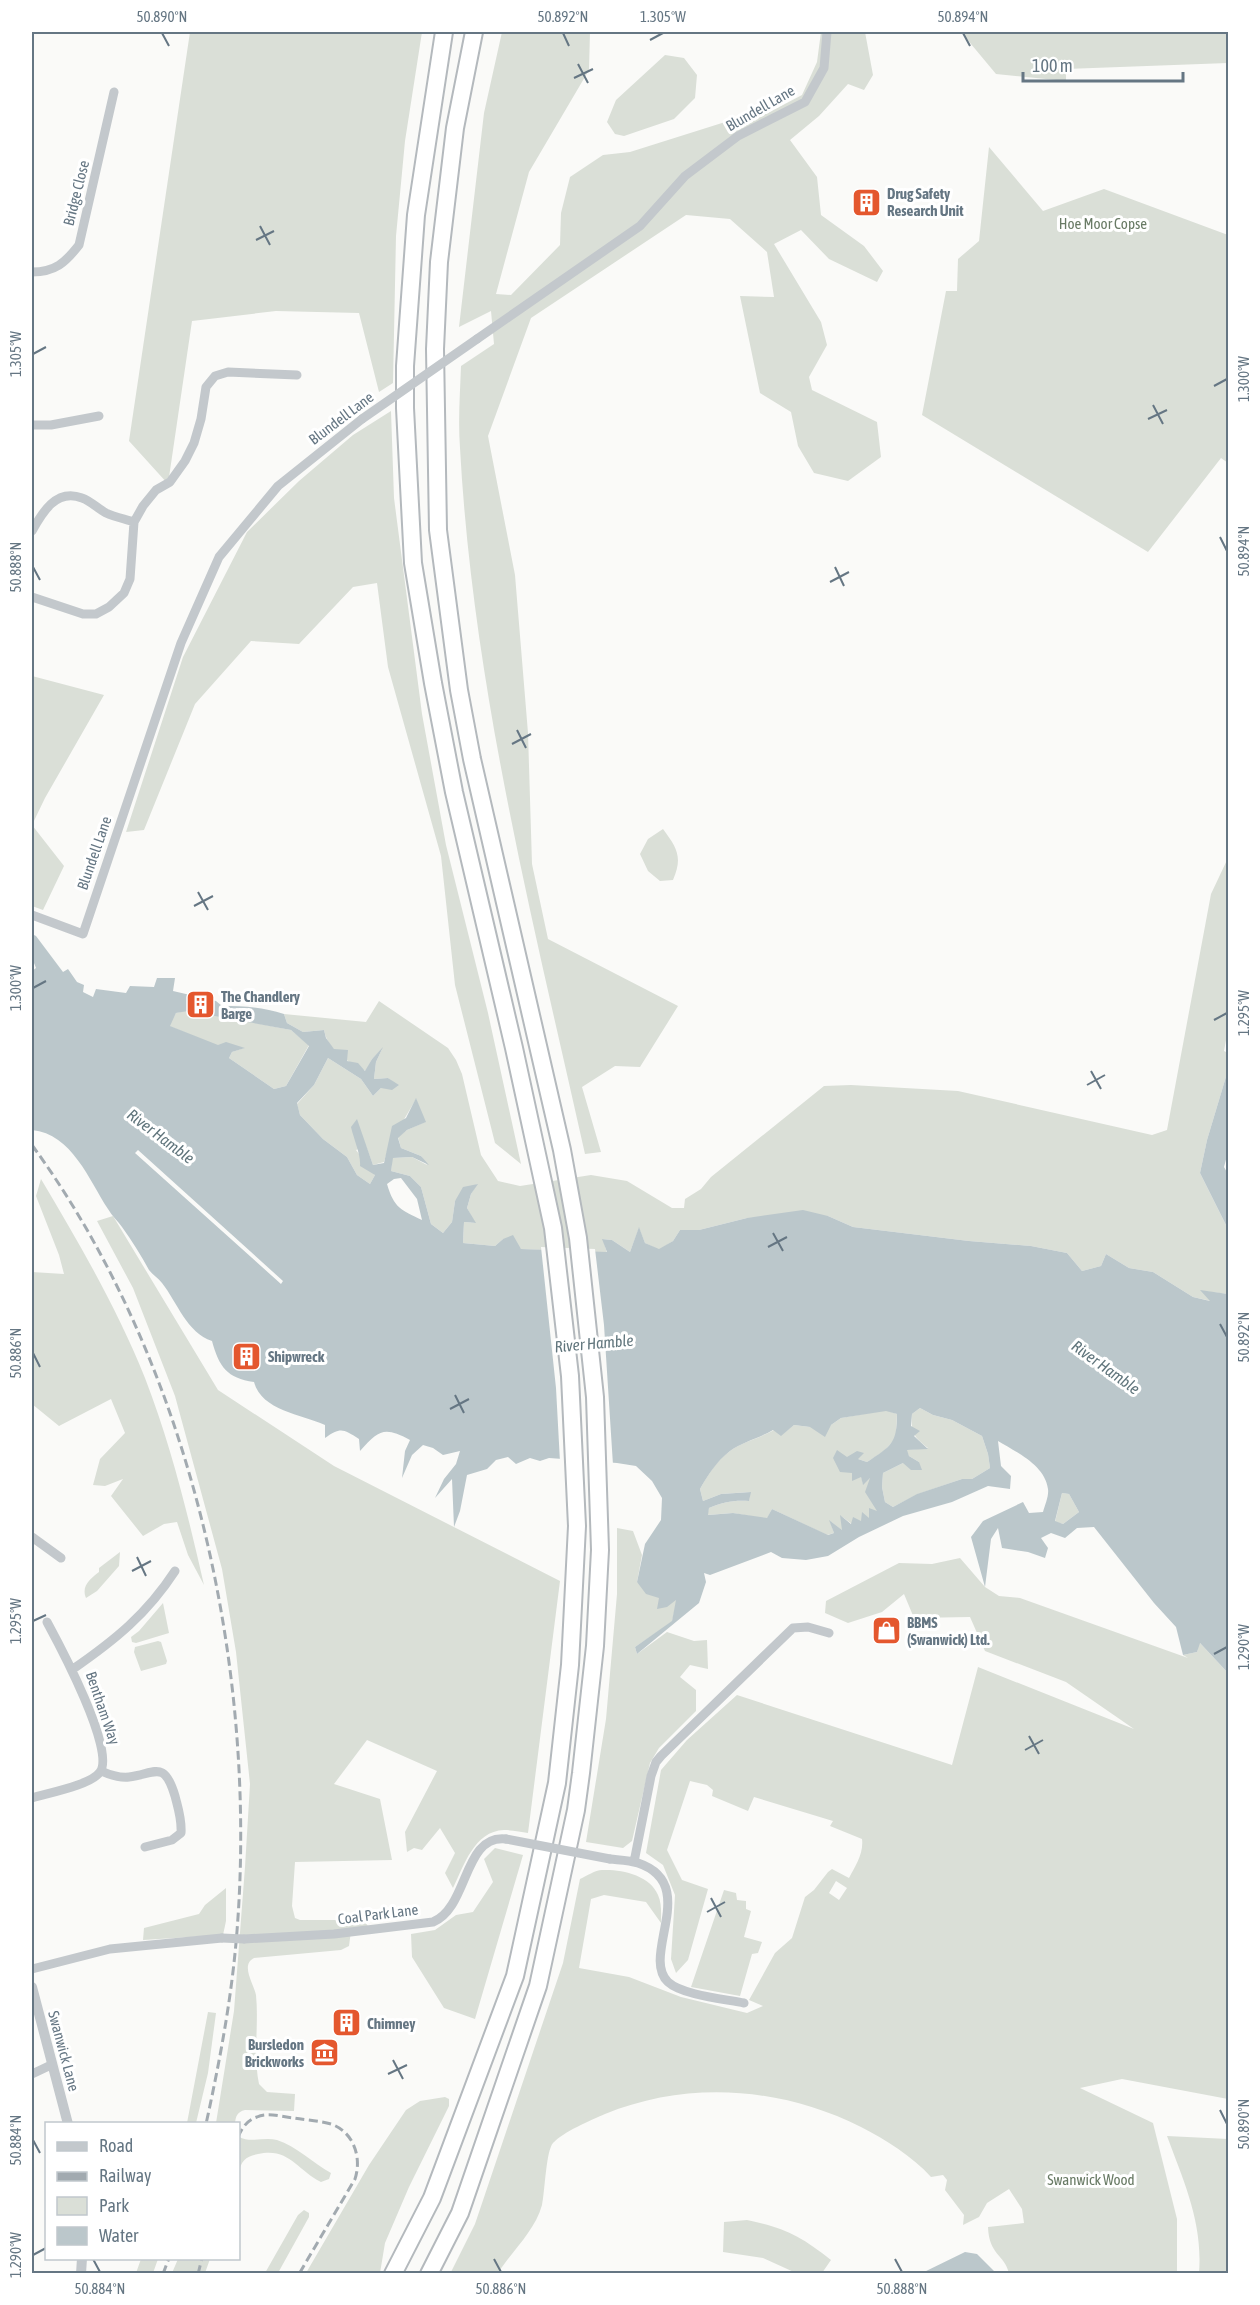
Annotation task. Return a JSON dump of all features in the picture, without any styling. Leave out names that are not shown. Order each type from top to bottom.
[{"type":"highway","points":[[393,2274],[432,2198],[514,1976],[557,1783],[570,1665],[577,1549],[574,1437],[566,1326],[553,1228],[454,792],[413,563],[405,366],[416,215],[444,32]]},
{"type":"highway","points":[[429,2274],[460,2212],[538,1986],[576,1810],[595,1646],[600,1550],[598,1446],[590,1337],[578,1238],[561,1149],[472,759],[459,690],[438,530],[435,350],[439,262],[455,128],[474,32]]},
{"type":"street","name":"Blundell Lane","points":[[32,915],[83,934],[181,643],[219,557],[278,486],[362,419],[640,226],[685,176],[738,136],[805,102],[824,68],[827,32]]},
{"type":"street","name":"Bridge Close","points":[[32,272],[57,268],[67,261],[79,245],[114,92]]},
{"type":"street","points":[[32,597],[83,614],[96,614],[109,607],[124,593],[130,579],[134,522],[142,506],[156,490],[170,482],[185,461],[201,419],[206,387],[215,376],[228,372],[297,375]]},
{"type":"street","points":[[32,425],[51,425],[99,416]]},
{"type":"street","points":[[32,531],[47,507],[56,499],[69,496],[81,497],[105,512],[134,522]]},
{"type":"street","points":[[32,1538],[61,1558]]},
{"type":"street","points":[[73,1669],[122,1633],[162,1591],[175,1571]]},
{"type":"street","name":"Bentham Way","points":[[47,1623],[73,1669],[104,1757],[101,1771]]},
{"type":"street","points":[[744,2003],[679,1989],[664,1977],[660,1962],[668,1912],[667,1896],[657,1875],[645,1866],[634,1862],[651,1776],[661,1756],[793,1628],[808,1627],[829,1633]]},
{"type":"street","points":[[32,1798],[92,1779],[101,1771],[113,1776],[128,1777],[154,1770],[164,1774],[171,1783],[182,1822],[181,1833],[172,1840],[145,1847]]},
{"type":"street","name":"Coal Park Lane","points":[[32,1969],[110,1949],[222,1938],[327,1935],[433,1922],[443,1916],[452,1906],[478,1852],[494,1840],[506,1839],[634,1862]]},
{"type":"street","name":"Swanwick Lane","points":[[32,1987],[67,2122]]},
{"type":"street","points":[[32,2074],[51,2065]]},
{"type":"green space","points":[[190,32],[422,32],[405,141],[396,236],[393,383],[379,392],[359,313],[276,311],[192,321],[168,484],[129,441]]},
{"type":"green space","points":[[502,32],[590,32],[589,70],[529,172],[496,294],[511,295],[560,245],[561,213],[570,177],[603,155],[630,152],[741,117],[766,114],[802,95],[817,62],[821,32],[865,32],[873,75],[864,90],[848,84],[819,116],[790,140],[817,177],[821,215],[864,246],[883,271],[877,282],[829,259],[801,230],[774,244],[821,322],[827,345],[809,377],[812,390],[877,422],[881,457],[848,481],[814,473],[798,446],[791,412],[760,393],[740,296],[774,297],[767,252],[730,219],[686,215],[531,318],[488,436],[515,575],[528,733],[532,864],[548,939],[678,1006],[640,1067],[615,1066],[582,1087],[601,1152],[585,1154],[526,891],[492,715],[467,537],[460,448],[461,366],[494,344],[491,311],[459,327],[484,113]]},
{"type":"green space","points":[[961,32],[1228,32],[1228,63],[1066,69],[1066,81],[996,74]]},
{"type":"green space","points":[[665,55],[684,58],[697,75],[695,98],[674,119],[624,136],[615,134],[607,122],[616,100]]},
{"type":"green space","name":"Hoe Moor Copse","points":[[989,147],[1043,211],[1104,189],[1228,235],[1228,463],[1221,458],[1148,552],[922,415],[946,291],[957,291],[958,259],[979,241]]},
{"type":"green space","points":[[391,411],[394,498],[422,714],[446,845],[488,1013],[521,1164],[495,1143],[455,985],[441,856],[388,667],[377,583],[353,587],[299,644],[251,641],[195,704],[144,830],[126,832],[183,657],[247,532],[299,481],[353,435]]},
{"type":"green space","points":[[32,676],[104,695],[32,825]]},
{"type":"green space","points":[[32,825],[64,866],[43,910],[32,906]]},
{"type":"green space","points":[[663,829],[675,847],[678,865],[673,880],[660,881],[648,871],[640,854],[648,839]]},
{"type":"green space","points":[[1228,858],[1228,1029],[1224,1051],[1228,1053],[1228,1070],[1207,1140],[1200,1173],[1228,1229],[1228,1294],[1202,1291],[1211,1301],[1193,1297],[1153,1272],[1129,1268],[1106,1254],[1101,1266],[1082,1271],[1067,1253],[1031,1246],[853,1227],[828,1216],[747,1218],[699,1230],[680,1230],[673,1241],[659,1250],[645,1243],[639,1228],[630,1252],[612,1240],[603,1239],[607,1253],[521,1249],[503,1239],[495,1246],[463,1243],[464,1222],[475,1223],[467,1208],[477,1184],[455,1201],[452,1222],[443,1233],[431,1224],[421,1187],[410,1176],[391,1171],[392,1158],[412,1157],[427,1165],[421,1156],[401,1148],[398,1137],[425,1122],[416,1099],[389,1145],[384,1162],[373,1165],[366,1146],[356,1150],[375,1175],[370,1184],[357,1175],[347,1157],[323,1139],[300,1115],[297,1104],[314,1085],[328,1058],[361,1079],[373,1096],[381,1088],[398,1086],[388,1078],[374,1079],[376,1062],[382,1049],[372,1059],[366,1071],[334,1050],[324,1030],[303,1032],[287,1023],[284,1014],[366,1022],[379,1001],[448,1048],[462,1074],[481,1155],[498,1181],[520,1186],[591,1175],[627,1181],[672,1208],[684,1208],[685,1199],[701,1189],[711,1177],[824,1086],[851,1085],[958,1091],[1152,1135],[1167,1130],[1211,894]]},
{"type":"green space","points":[[188,1010],[291,1030],[309,1045],[286,1086],[274,1089],[229,1058],[232,1052],[244,1048],[218,1046],[169,1026],[176,1013]]},
{"type":"green space","points":[[41,1179],[110,1301],[145,1378],[171,1454],[204,1585],[188,1555],[177,1522],[164,1524],[143,1536],[111,1496],[123,1479],[105,1486],[93,1485],[100,1459],[125,1433],[111,1399],[59,1426],[32,1404],[32,1272],[64,1274],[36,1196]]},
{"type":"green space","points":[[113,1216],[218,1390],[334,1466],[560,1581],[528,1833],[504,1830],[485,1836],[471,1851],[453,1888],[445,1873],[455,1853],[440,1828],[422,1850],[414,1848],[407,1852],[405,1832],[437,1771],[367,1740],[334,1784],[380,1799],[392,1860],[295,1862],[292,1906],[295,1918],[300,1920],[357,1920],[365,1922],[370,1929],[351,1931],[349,1946],[341,1950],[254,1958],[248,1965],[256,1995],[256,2062],[259,2084],[267,2092],[295,2094],[294,2111],[245,2110],[237,2115],[235,2122],[216,2122],[234,2011],[250,1784],[236,1652],[222,1569],[175,1396],[133,1288],[97,1221]]},
{"type":"green space","points":[[920,1408],[933,1415],[952,1420],[982,1436],[990,1468],[972,1479],[962,1479],[918,1494],[893,1507],[885,1502],[882,1487],[883,1473],[903,1463],[919,1462],[909,1456],[906,1450],[928,1448],[916,1437],[912,1426],[912,1414]]},
{"type":"green space","points":[[886,1410],[897,1414],[896,1438],[884,1451],[867,1462],[858,1459],[857,1451],[852,1472],[861,1476],[863,1484],[871,1477],[878,1512],[869,1518],[852,1524],[841,1516],[843,1531],[830,1521],[834,1533],[827,1535],[772,1509],[767,1519],[733,1513],[707,1515],[709,1508],[719,1504],[749,1501],[750,1492],[721,1494],[703,1501],[700,1489],[706,1479],[721,1459],[735,1448],[774,1430],[781,1435],[794,1425],[810,1427],[831,1425],[841,1418]]},
{"type":"green space","points":[[1062,1493],[1069,1494],[1079,1512],[1063,1524],[1055,1522]]},
{"type":"green space","points":[[617,1528],[633,1531],[642,1555],[637,1582],[677,1599],[672,1622],[635,1647],[637,1654],[667,1632],[694,1641],[707,1640],[708,1669],[690,1665],[680,1677],[696,1690],[696,1711],[659,1748],[650,1763],[632,1841],[623,1848],[586,1842],[606,1719],[617,1594]]},
{"type":"green space","points":[[120,1552],[119,1566],[97,1591],[86,1598],[87,1583],[99,1572],[99,1568]]},
{"type":"green space","name":"Swanwick Wood","points":[[960,1558],[985,1587],[999,1596],[1020,1598],[1188,1658],[1183,1655],[1197,1652],[1199,1642],[1228,1673],[1228,2099],[1122,2079],[1080,2088],[1153,2123],[1177,2219],[1177,2273],[1009,2273],[991,2243],[988,2227],[1024,2223],[1022,2209],[1009,2189],[987,2203],[979,2217],[963,2225],[964,2215],[945,2190],[947,2180],[943,2175],[931,2177],[898,2149],[861,2127],[799,2103],[767,2096],[701,2093],[669,2096],[637,2103],[605,2114],[558,2139],[553,2143],[549,2154],[539,2214],[529,2232],[498,2273],[450,2274],[475,2224],[563,1963],[580,1879],[602,1870],[626,1872],[642,1878],[654,1888],[658,1895],[661,1905],[661,1923],[646,1902],[604,1895],[591,1899],[579,1968],[629,1977],[681,1997],[747,2013],[763,2006],[749,2000],[775,1953],[792,1938],[805,1897],[832,1869],[849,1878],[856,1865],[862,1849],[862,1839],[830,1826],[833,1821],[754,1797],[748,1811],[712,1796],[713,1790],[707,1785],[690,1781],[667,1850],[682,1880],[708,1889],[688,1960],[676,1973],[671,1959],[675,1895],[663,1865],[646,1853],[661,1770],[687,1740],[737,1695],[952,1765],[978,1667],[1134,1729],[1066,1682],[985,1651],[970,1617],[914,1618],[904,1594],[882,1612],[848,1623],[825,1613],[826,1601],[899,1563],[932,1564]],"holes":[[[836,1881],[847,1888],[839,1900],[829,1893]]]},
{"type":"green space","points":[[163,1603],[169,1633],[136,1643],[132,1642],[131,1637]]},
{"type":"green space","points":[[161,1642],[166,1664],[141,1671],[134,1652],[135,1647]]},
{"type":"green space","points":[[495,1848],[523,1855],[475,2019],[444,2008],[412,1957],[411,1934],[435,1930],[456,1915],[473,1912],[493,1882],[484,1859]]},
{"type":"green space","points":[[226,1888],[226,1921],[223,1935],[143,1940],[144,1928],[199,1914],[205,1905]]},
{"type":"green space","points":[[724,1890],[736,1893],[737,1900],[746,1901],[746,1909],[751,1911],[744,1937],[762,1942],[758,1953],[752,1954],[740,1996],[691,1987]]},
{"type":"green space","points":[[208,2012],[216,2013],[208,2073],[196,2122],[187,2122]]},
{"type":"green space","points":[[445,2097],[449,2099],[449,2106],[409,2187],[385,2243],[380,2273],[306,2273],[369,2165],[406,2110],[420,2101]]},
{"type":"green space","points":[[1167,2136],[1228,2139],[1228,2273],[1199,2273],[1195,2220],[1186,2186]]},
{"type":"green space","points":[[240,2138],[248,2140],[272,2139],[298,2150],[331,2173],[329,2179],[321,2182],[285,2157],[269,2153],[247,2158],[240,2168]]},
{"type":"green space","points":[[304,2210],[309,2213],[309,2217],[278,2273],[265,2273],[298,2215]]},
{"type":"green space","points":[[747,2220],[792,2234],[831,2260],[822,2273],[796,2273],[763,2258],[723,2252],[724,2222]]},
{"type":"green space","points":[[141,2260],[158,2260],[153,2273],[136,2273]]},
{"type":"green space","points":[[177,2260],[210,2260],[205,2273],[172,2273]]},
{"type":"water","name":"River Hamble","points":[[32,934],[36,936],[63,972],[68,969],[77,982],[84,985],[83,992],[93,997],[96,989],[126,993],[130,986],[154,987],[157,978],[175,978],[173,991],[216,1001],[222,1006],[253,1007],[284,1014],[287,1023],[303,1032],[324,1030],[326,1038],[334,1049],[348,1050],[347,1061],[358,1063],[365,1071],[383,1047],[376,1062],[374,1079],[388,1078],[399,1085],[392,1090],[381,1088],[373,1096],[361,1079],[328,1058],[314,1085],[297,1103],[300,1115],[323,1139],[347,1157],[357,1175],[370,1184],[375,1175],[360,1166],[351,1127],[357,1119],[373,1165],[384,1163],[392,1126],[406,1118],[416,1098],[426,1122],[407,1130],[398,1138],[401,1148],[421,1156],[429,1165],[412,1157],[393,1158],[391,1171],[410,1176],[421,1187],[431,1224],[443,1233],[452,1222],[455,1201],[463,1187],[478,1184],[471,1194],[467,1208],[476,1223],[464,1222],[463,1243],[495,1246],[503,1239],[513,1235],[521,1249],[607,1252],[602,1239],[612,1240],[630,1252],[639,1227],[645,1243],[659,1249],[673,1241],[680,1230],[699,1230],[747,1218],[803,1210],[828,1216],[853,1227],[1031,1246],[1067,1253],[1082,1271],[1101,1266],[1106,1254],[1129,1268],[1153,1272],[1193,1297],[1210,1301],[1200,1290],[1228,1294],[1228,1673],[1200,1643],[1197,1652],[1183,1655],[1176,1627],[1094,1527],[1077,1528],[1065,1538],[1051,1533],[1041,1538],[1048,1548],[1045,1558],[1028,1552],[1002,1548],[998,1528],[991,1539],[985,1587],[971,1537],[983,1521],[1023,1502],[1029,1513],[1043,1512],[1048,1495],[1046,1480],[1036,1466],[998,1441],[1001,1466],[1011,1476],[1010,1489],[988,1486],[952,1502],[903,1516],[859,1537],[828,1556],[806,1560],[782,1558],[771,1552],[710,1575],[704,1573],[706,1582],[699,1603],[637,1654],[635,1647],[672,1621],[676,1600],[667,1607],[657,1609],[659,1598],[646,1594],[637,1582],[645,1544],[661,1520],[662,1498],[652,1481],[636,1466],[549,1458],[540,1461],[530,1458],[516,1464],[508,1457],[496,1460],[487,1469],[467,1475],[460,1511],[454,1527],[452,1479],[435,1498],[444,1479],[456,1464],[460,1451],[443,1455],[423,1445],[412,1455],[402,1478],[405,1451],[410,1440],[394,1433],[382,1432],[372,1438],[360,1451],[359,1439],[345,1431],[335,1432],[325,1438],[325,1425],[274,1405],[258,1392],[254,1382],[237,1378],[226,1370],[218,1358],[212,1341],[203,1337],[189,1324],[162,1283],[149,1270],[78,1160],[58,1140],[46,1133],[32,1130],[32,971],[36,968],[32,958]],"holes":[[[188,1011],[291,1030],[309,1046],[286,1086],[274,1089],[229,1058],[232,1052],[245,1048],[226,1042],[218,1045],[170,1026],[176,1013]],[[401,1178],[417,1199],[422,1220],[404,1211],[392,1198],[387,1184],[394,1179]],[[920,1408],[933,1415],[952,1420],[982,1436],[990,1468],[972,1479],[962,1479],[917,1494],[893,1507],[885,1502],[882,1487],[883,1473],[903,1463],[911,1470],[922,1470],[919,1462],[909,1456],[907,1450],[928,1449],[914,1436],[920,1431],[911,1426],[912,1414]],[[886,1411],[897,1414],[894,1438],[887,1448],[875,1457],[867,1462],[858,1459],[864,1453],[857,1451],[847,1457],[837,1450],[833,1458],[840,1472],[852,1473],[852,1481],[861,1477],[863,1485],[870,1478],[865,1492],[877,1511],[869,1508],[869,1518],[862,1512],[861,1521],[853,1517],[851,1524],[840,1515],[842,1530],[829,1520],[834,1533],[828,1535],[772,1509],[767,1518],[733,1513],[708,1515],[709,1508],[719,1504],[749,1501],[751,1492],[721,1494],[703,1501],[700,1489],[716,1464],[730,1451],[773,1430],[781,1436],[794,1425],[810,1427],[825,1437],[831,1425],[841,1418]],[[1062,1493],[1069,1494],[1079,1512],[1063,1524],[1055,1521]]]},
{"type":"water","points":[[1228,1070],[1228,1152],[1224,1167],[1228,1174],[1228,1229],[1200,1173],[1207,1140]]},
{"type":"water","points":[[965,2252],[977,2254],[996,2273],[922,2273]]},
{"type":"pier","points":[[138,1150],[283,1281],[281,1284],[135,1153]]},
{"type":"pier","points":[[541,1247],[595,1249],[604,1325],[613,1465],[560,1462],[556,1388]]},
{"type":"railway","points":[[32,1145],[87,1230],[134,1322],[172,1418],[202,1519],[223,1622],[236,1726],[241,1830],[237,1931],[232,1980],[221,2052],[206,2122]]},
{"type":"railway","points":[[240,2133],[250,2120],[270,2115],[331,2124],[351,2139],[357,2154],[355,2179],[299,2274]]},
{"type":"railway","points":[[163,2274],[168,2260]]},
{"type":"railway","points":[[198,2274],[202,2260]]},
{"type":"place","name":"Drug Safety Research Unit","points":[[866,202]]},
{"type":"place","name":"The Chandlery Barge","points":[[200,1005]]},
{"type":"place","name":"Shipwreck","points":[[247,1356]]},
{"type":"place","name":"BBMS (Swanwick) Ltd.","points":[[886,1631]]},
{"type":"place","name":"Chimney","points":[[346,2023]]},
{"type":"place","name":"Bursledon Brickworks","points":[[325,2053]]}]
